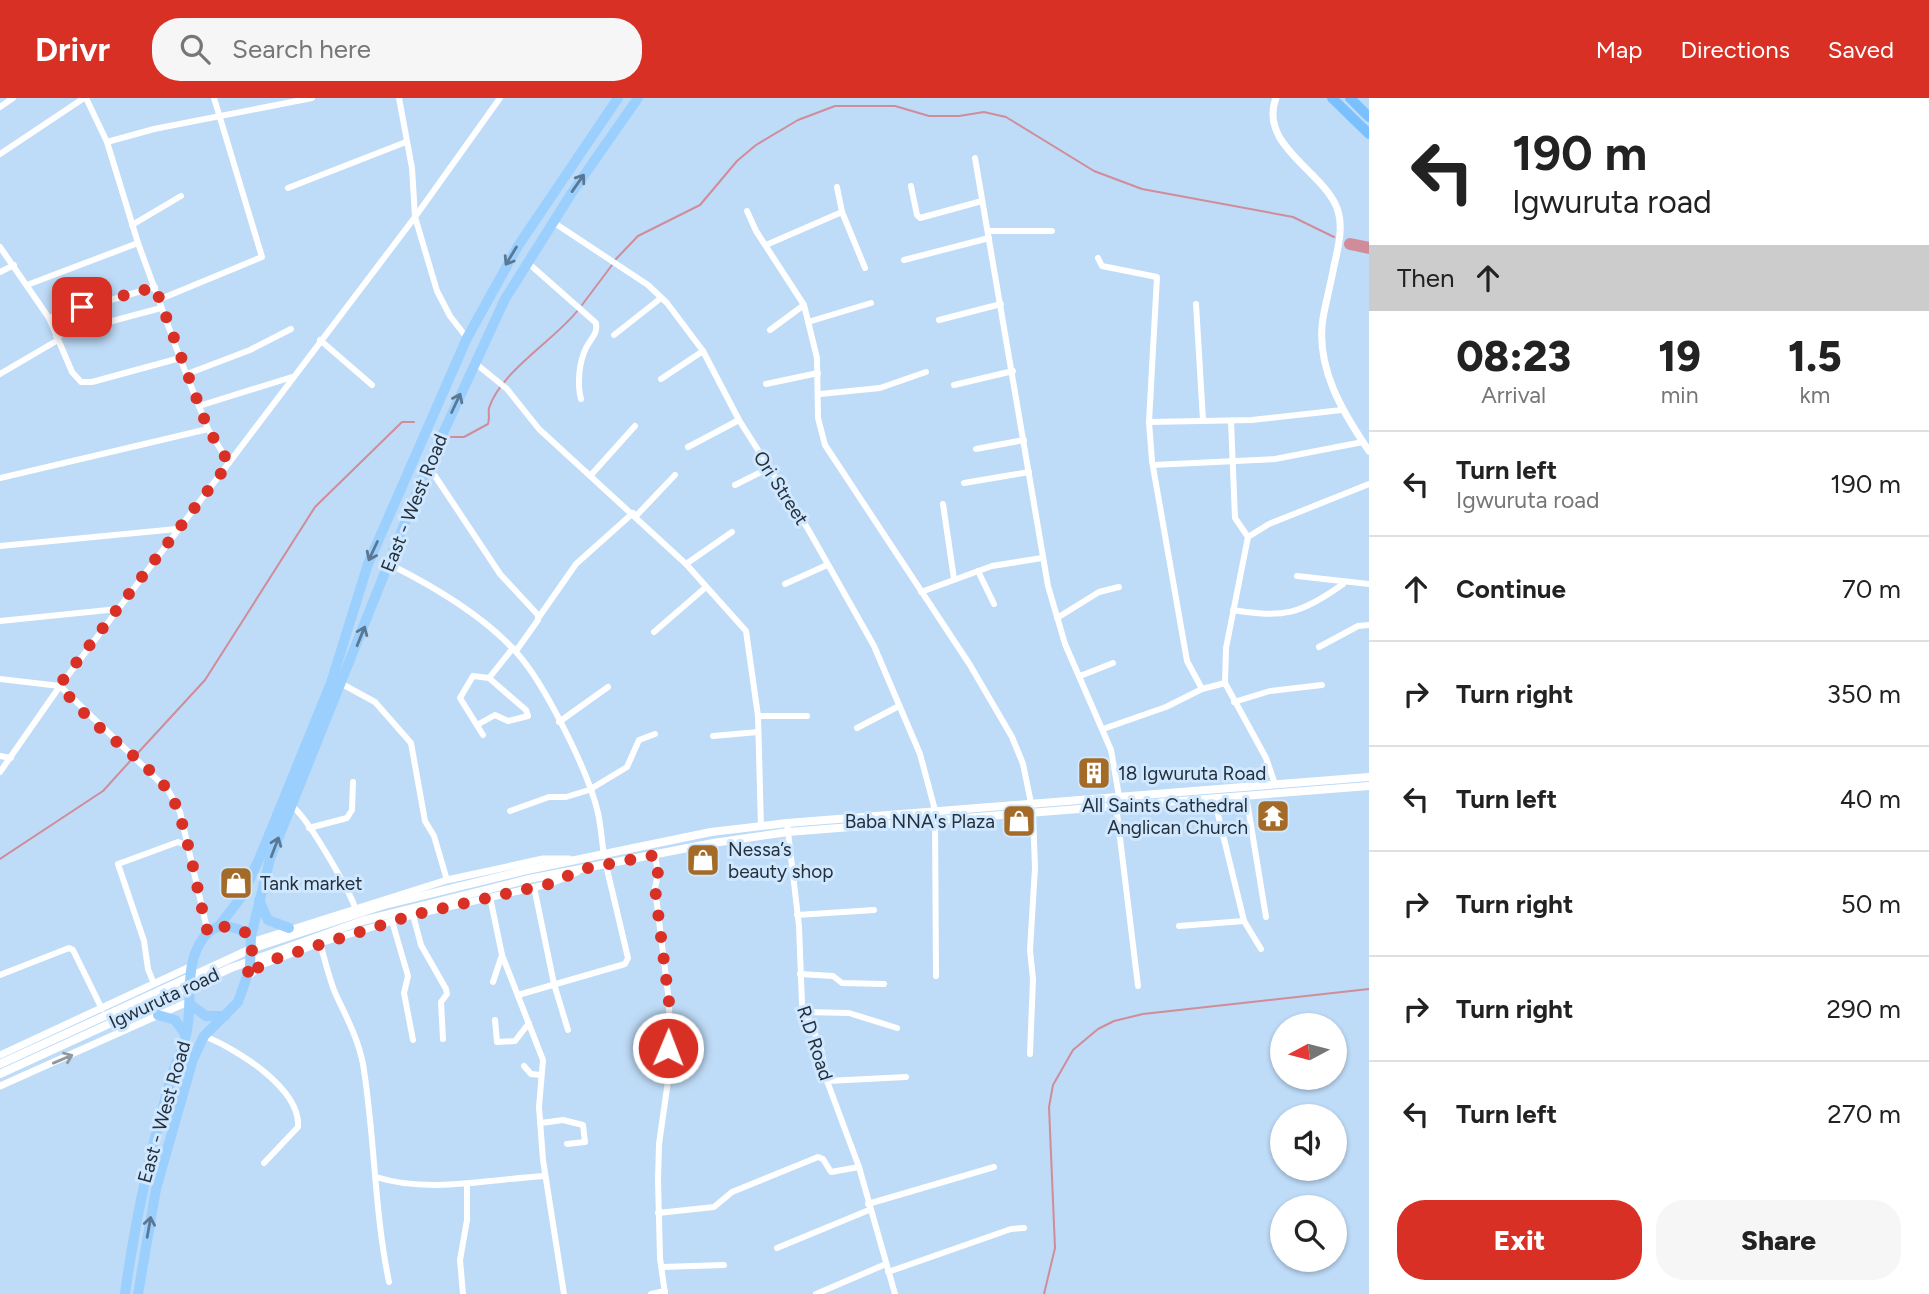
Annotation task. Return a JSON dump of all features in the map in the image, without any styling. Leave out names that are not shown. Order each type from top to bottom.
[{"type":"highway","points":[[1332,98],[1369,134]]},
{"type":"highway","points":[[1350,98],[1369,117]]},
{"type":"main road","name":"East - West Road","points":[[251,939],[258,898],[291,806],[368,564],[467,338],[517,246],[618,98]]},
{"type":"main road","name":"East - West Road","points":[[219,926],[242,896],[342,684],[426,470],[505,299],[553,222],[638,98]]},
{"type":"main road","name":"Igwuruta road","points":[[0,1064],[135,1006],[351,921],[459,885],[580,859],[605,860],[655,855],[787,828],[1369,777]]},
{"type":"main road","name":"Igwuruta road","points":[[1117,801],[1214,798],[1369,786]]},
{"type":"main road","name":"Igwuruta road","points":[[351,921],[583,869],[605,860],[711,832],[761,827],[787,828]]},
{"type":"main road","points":[[258,898],[268,920],[289,928]]},
{"type":"main road","points":[[190,1003],[206,1016],[227,1016],[239,1002],[247,978],[251,939],[230,925],[219,926],[208,933]]},
{"type":"main road","name":"East - West Road","points":[[125,1294],[143,1188],[172,1075],[186,1035],[192,966],[202,940],[208,933]]},
{"type":"main road","name":"Igwuruta road","points":[[0,1074],[135,1006]]},
{"type":"main road","points":[[158,1015],[175,1020],[186,1035]]},
{"type":"main road","name":"East - West Road","points":[[138,1294],[156,1189],[193,1059],[204,1036],[227,1016]]},
{"type":"main road","points":[[143,1188],[156,1189]]},
{"type":"street","points":[[0,107],[13,98]]},
{"type":"street","points":[[0,154],[85,98],[107,142],[138,243],[208,429],[229,463]]},
{"type":"street","points":[[0,374],[57,338],[160,304],[262,257],[214,98]]},
{"type":"street","points":[[107,142],[287,100],[312,98]]},
{"type":"street","points":[[399,98],[405,142],[412,168],[415,217],[440,298],[467,338]]},
{"type":"street","points":[[0,772],[177,528],[415,217],[499,98]]},
{"type":"street","points":[[1276,98],[1272,113],[1277,132],[1289,150],[1328,192],[1337,208],[1339,243],[1322,332],[1330,381],[1342,410],[1369,451]]},
{"type":"street","points":[[288,188],[405,142]]},
{"type":"street","points":[[975,158],[1013,371],[1042,558],[1057,618],[1103,729],[1116,771],[1138,986]]},
{"type":"street","points":[[911,186],[920,218],[982,201]]},
{"type":"street","points":[[837,187],[842,212],[865,268]]},
{"type":"street","points":[[132,225],[181,196]]},
{"type":"street","points":[[747,211],[756,231],[804,305],[818,373],[818,418],[825,445],[1012,737],[1023,764],[1032,807],[1035,842],[1030,950],[1033,979],[1030,1054]]},
{"type":"street","points":[[766,245],[842,212]]},
{"type":"street","name":"Ori Street","points":[[553,222],[661,298],[703,351],[767,469],[808,528],[874,646],[928,778],[935,814],[936,976]]},
{"type":"street","points":[[904,260],[989,235],[1052,231]]},
{"type":"street","points":[[27,285],[138,243]]},
{"type":"street","points":[[0,247],[49,318],[72,372],[83,383],[180,358]]},
{"type":"street","points":[[1098,258],[1102,265],[1157,277],[1149,422],[1153,465],[1187,662],[1202,689]]},
{"type":"street","points":[[527,262],[586,311],[597,326],[584,353],[578,389],[580,399]]},
{"type":"street","points":[[0,272],[14,265]]},
{"type":"street","points":[[49,318],[155,287]]},
{"type":"street","points":[[614,335],[661,298]]},
{"type":"street","points":[[808,322],[871,303]]},
{"type":"street","points":[[939,320],[1001,304]]},
{"type":"street","points":[[1196,304],[1203,420]]},
{"type":"street","points":[[770,330],[804,305]]},
{"type":"street","points":[[187,374],[250,350],[291,329]]},
{"type":"street","points":[[320,340],[372,385]]},
{"type":"street","points":[[661,379],[703,351]]},
{"type":"street","points":[[474,363],[507,389],[534,424],[635,514],[686,564],[749,638],[758,716],[761,827]]},
{"type":"street","points":[[954,385],[1013,371]]},
{"type":"street","points":[[766,384],[818,373]]},
{"type":"street","points":[[820,394],[880,388],[926,373]]},
{"type":"street","points":[[200,407],[294,376]]},
{"type":"street","points":[[1149,422],[1231,421],[1342,410]]},
{"type":"street","points":[[688,447],[739,420]]},
{"type":"street","points":[[1231,421],[1230,462],[1235,518],[1248,537],[1225,660],[1225,683],[1266,758],[1275,784]]},
{"type":"street","points":[[591,475],[635,426]]},
{"type":"street","points":[[0,478],[208,429]]},
{"type":"street","points":[[976,449],[1024,440]]},
{"type":"street","points":[[1153,465],[1230,462],[1309,454],[1363,442]]},
{"type":"street","points":[[735,485],[767,469]]},
{"type":"street","points":[[426,470],[435,476],[500,574],[539,618]]},
{"type":"street","points":[[964,484],[1029,472]]},
{"type":"street","points":[[489,678],[539,618],[576,564],[635,514],[675,475]]},
{"type":"street","points":[[1248,537],[1269,524],[1369,485]]},
{"type":"street","points":[[943,503],[954,579]]},
{"type":"street","points":[[0,546],[177,528]]},
{"type":"street","points":[[686,564],[732,532]]},
{"type":"street","points":[[921,592],[1001,564],[1042,558]]},
{"type":"street","points":[[389,564],[457,604],[514,650],[533,673],[559,722],[597,811],[605,860],[628,958],[625,964],[518,995]]},
{"type":"street","points":[[785,584],[827,565]]},
{"type":"street","points":[[978,571],[995,604]]},
{"type":"street","points":[[1297,576],[1343,584],[1369,584]]},
{"type":"street","points":[[1233,610],[1276,616],[1311,604],[1343,584]]},
{"type":"street","points":[[654,632],[706,587]]},
{"type":"street","points":[[1057,618],[1099,592],[1119,587]]},
{"type":"street","points":[[0,621],[118,609]]},
{"type":"street","points":[[1319,647],[1358,626],[1369,625]]},
{"type":"street","points":[[1080,676],[1113,663]]},
{"type":"street","points":[[477,724],[493,715],[510,721],[528,716],[526,710],[489,678],[473,676],[460,695],[477,724],[484,734]]},
{"type":"street","points":[[0,679],[61,686],[80,708],[168,790],[180,812],[208,933]]},
{"type":"street","points":[[1103,729],[1166,707],[1202,689],[1225,683]]},
{"type":"street","points":[[342,684],[375,702],[411,743],[425,821],[432,832],[447,880]]},
{"type":"street","points":[[1234,702],[1270,691],[1322,685]]},
{"type":"street","points":[[559,722],[608,687]]},
{"type":"street","points":[[857,728],[899,706]]},
{"type":"street","points":[[758,716],[807,716]]},
{"type":"street","points":[[713,736],[758,732]]},
{"type":"street","points":[[510,811],[549,797],[566,797],[589,790],[627,767],[639,740],[655,734]]},
{"type":"street","points":[[0,756],[11,758]]},
{"type":"street","points":[[309,828],[347,818],[352,810],[353,782]]},
{"type":"street","points":[[1246,795],[1266,917]]},
{"type":"street","points":[[1214,798],[1244,921],[1261,949]]},
{"type":"street","points":[[291,806],[297,808],[335,864],[355,907]]},
{"type":"street","name":"R.D Road","points":[[787,828],[797,915],[803,1012],[821,1048],[827,1081],[859,1167],[868,1207],[895,1294]]},
{"type":"street","points":[[154,984],[148,968],[144,941],[118,864],[178,842],[186,845]]},
{"type":"street","points":[[651,1294],[665,1293],[658,1213],[659,1144],[670,1067],[669,1002],[655,888],[658,874],[655,855]]},
{"type":"street","points":[[251,939],[447,880],[543,859],[580,859]]},
{"type":"street","points":[[247,978],[261,965],[320,943],[413,915],[534,887],[583,869]]},
{"type":"street","points":[[534,887],[554,984],[568,1030]]},
{"type":"street","points":[[490,897],[502,955],[543,1060],[541,1123],[545,1176],[564,1294]]},
{"type":"street","points":[[797,915],[874,910]]},
{"type":"street","points":[[413,915],[421,945],[446,989],[447,994],[441,1002],[443,1040]]},
{"type":"street","points":[[392,921],[408,976],[404,993],[413,1040]]},
{"type":"street","points":[[1178,926],[1244,921]]},
{"type":"street","points":[[320,943],[335,993],[355,1035],[363,1064],[380,1237],[389,1282]]},
{"type":"street","points":[[0,975],[69,948],[73,950],[102,1009]]},
{"type":"street","points":[[493,982],[502,955]]},
{"type":"street","points":[[0,1055],[192,966]]},
{"type":"street","points":[[800,974],[833,975],[842,983],[884,984]]},
{"type":"street","points":[[0,1086],[190,1003]]},
{"type":"street","points":[[803,1012],[849,1013],[897,1028]]},
{"type":"street","points":[[495,1020],[497,1042],[515,1041],[529,1023]]},
{"type":"street","points":[[204,1036],[229,1045],[257,1066],[291,1103],[298,1127],[264,1163]]},
{"type":"street","points":[[524,1066],[531,1074],[541,1075]]},
{"type":"street","points":[[827,1081],[906,1076]]},
{"type":"street","points":[[541,1123],[563,1120],[583,1125],[585,1142],[567,1144]]},
{"type":"street","points":[[658,1213],[714,1207],[732,1192],[818,1157],[823,1159],[831,1172],[859,1167]]},
{"type":"street","points":[[777,1248],[868,1207],[993,1167]]},
{"type":"street","points":[[376,1177],[417,1185],[467,1184],[476,1180],[545,1176]]},
{"type":"street","points":[[463,1294],[460,1261],[467,1220],[467,1184]]},
{"type":"street","points":[[816,1294],[887,1268],[1011,1229],[1024,1228]]},
{"type":"street","points":[[662,1267],[724,1265]]},
{"type":"waterway","points":[[615,260],[638,236],[700,205],[737,161],[756,145],[798,120],[835,106],[895,106],[929,116],[959,116],[984,112],[1006,117],[1094,171],[1142,189],[1293,217],[1334,237]]},
{"type":"waterway","points":[[1350,244],[1369,248]]},
{"type":"waterway","points":[[582,305],[612,265]]},
{"type":"waterway","points":[[451,437],[464,437],[488,424],[489,408],[504,382],[578,310]]},
{"type":"waterway","points":[[136,755],[205,680],[315,507],[402,422],[414,422]]},
{"type":"waterway","points":[[0,859],[103,791],[132,759]]},
{"type":"waterway","points":[[1044,1294],[1055,1248],[1049,1107],[1053,1085],[1073,1050],[1098,1029],[1114,1021],[1143,1014],[1369,989]]},
{"type":"place","name":"18 Igwuruta Road","points":[[1094,773]]},
{"type":"place","name":"All Saints Cathedral Anglican Church","points":[[1273,816]]},
{"type":"place","name":"Baba NNA's Plaza","points":[[1019,821]]},
{"type":"place","name":"Nessa’s beauty shop","points":[[703,860]]},
{"type":"place","name":"Tank market","points":[[236,883]]},
{"type":"route","points":[[82,307],[106,303],[155,287],[208,429],[229,463],[60,684],[80,708],[168,790],[180,812],[208,933],[219,926],[230,925],[251,936],[252,951],[247,978],[261,965],[320,943],[413,915],[549,884],[583,869],[655,855],[658,877],[655,888],[669,1002],[668,1048]]}]
